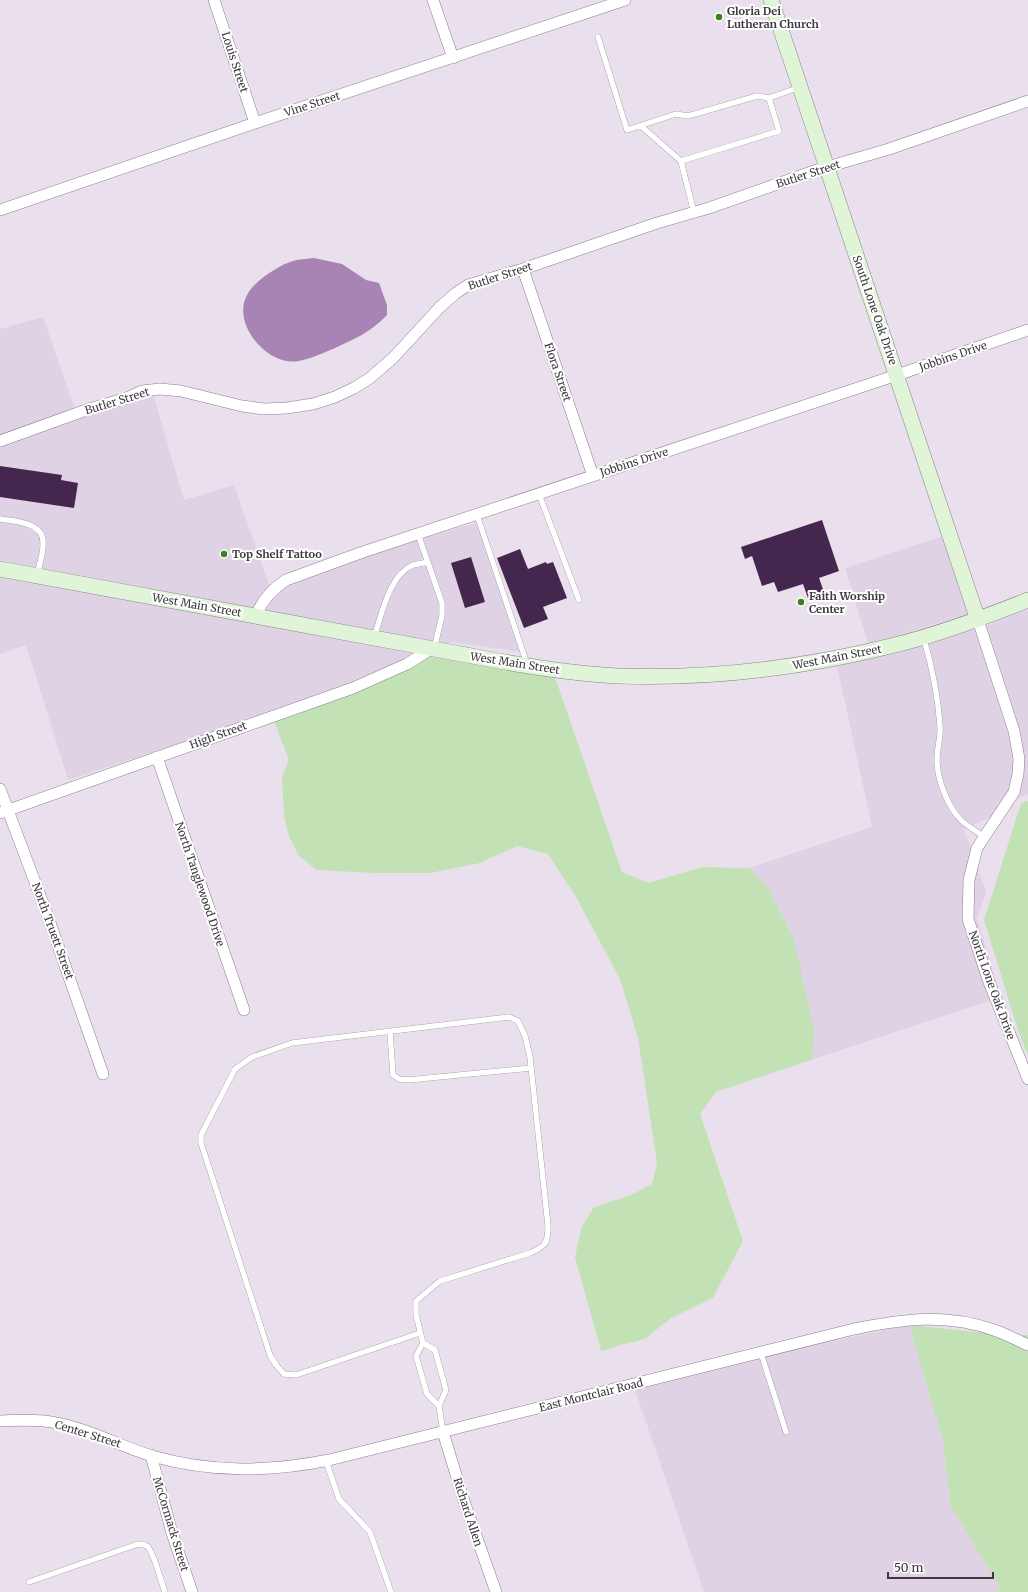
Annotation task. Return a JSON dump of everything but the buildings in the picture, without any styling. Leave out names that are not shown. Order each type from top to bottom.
[{"type":"main road","name":"South Lone Oak Drive","points":[[771,0],[978,620]]},
{"type":"main road","name":"West Main Street","points":[[0,569],[528,666],[618,676],[709,675],[792,666],[891,646],[978,620],[1028,600]]},
{"type":"street","name":"Louis Street","points":[[214,0],[255,123]]},
{"type":"street","points":[[433,0],[453,58]]},
{"type":"street","name":"Vine Street","points":[[0,210],[255,123],[625,0]]},
{"type":"street","name":"Butler Street","points":[[0,441],[89,409],[127,398],[142,391],[160,389],[181,391],[242,406],[264,409],[287,408],[314,404],[335,397],[354,388],[376,373],[393,358],[440,307],[468,285],[657,223],[709,208],[827,167],[889,149],[1028,102]]},
{"type":"street","name":"Flora Street","points":[[523,268],[593,476]]},
{"type":"street","name":"Jobbins Drive","points":[[256,615],[261,604],[277,586],[286,580],[477,514],[1028,330]]},
{"type":"street","name":"North Lone Oak Drive","points":[[978,620],[1014,731],[1019,759],[1018,774],[1014,792],[977,848],[969,880],[968,919],[989,982],[1028,1079]]},
{"type":"street","name":"High Street","points":[[4,811],[353,688],[407,664],[432,649]]},
{"type":"street","name":"North Tanglewood Drive","points":[[157,757],[244,1010]]},
{"type":"street","name":"North Truett Street","points":[[0,789],[4,811],[47,914],[103,1074]]},
{"type":"street","name":"East Montclair Road","points":[[151,1455],[175,1462],[233,1469],[260,1470],[326,1461],[894,1320],[920,1318],[946,1319],[971,1323],[995,1330],[1028,1345]]},
{"type":"street","name":"Center Street","points":[[0,1421],[46,1421],[75,1428],[151,1455]]},
{"type":"street","name":"Richard Allen","points":[[443,1432],[465,1504],[496,1592]]},
{"type":"street","name":"McCormack Street","points":[[151,1455],[172,1533],[192,1592]]},
{"type":"lane","points":[[598,37],[627,130],[676,114],[688,116],[757,96],[769,98],[800,87]]},
{"type":"lane","points":[[681,161],[779,131],[769,98]]},
{"type":"lane","points":[[641,126],[681,161],[694,212]]},
{"type":"lane","points":[[539,494],[579,600]]},
{"type":"lane","points":[[477,514],[528,666]]},
{"type":"lane","points":[[0,519],[30,524],[41,535],[44,541],[37,576]]},
{"type":"lane","points":[[418,534],[442,603],[442,616],[432,649]]},
{"type":"lane","points":[[374,638],[390,590],[396,579],[403,571],[413,565],[428,562]]},
{"type":"lane","points":[[923,636],[939,708],[941,732],[937,761],[941,782],[952,809],[962,821],[985,837]]},
{"type":"lane","points":[[420,1333],[296,1375],[284,1374],[270,1355],[201,1143],[201,1135],[236,1069],[252,1056],[292,1044],[509,1017],[518,1021],[525,1036],[531,1068],[548,1226],[548,1239],[540,1248],[530,1253],[440,1281],[416,1301],[416,1315],[423,1343],[435,1350],[446,1390],[439,1406],[443,1432]]},
{"type":"lane","points":[[390,1032],[393,1075],[400,1079],[408,1080],[531,1068]]},
{"type":"lane","points":[[423,1343],[416,1356],[427,1394],[439,1406]]},
{"type":"lane","points":[[761,1353],[786,1432]]},
{"type":"lane","points":[[326,1461],[339,1499],[370,1532],[391,1592]]},
{"type":"lane","points":[[29,1582],[138,1544],[144,1544],[148,1547],[152,1554],[165,1592]]},
{"type":"shaded area","points":[[314,258],[342,264],[366,280],[379,283],[387,305],[387,315],[369,331],[341,345],[308,359],[287,361],[276,357],[255,341],[248,330],[244,318],[243,306],[250,290],[267,275],[287,263],[300,259]]},
{"type":"shaded area","points":[[43,317],[77,415],[152,390],[184,500],[234,485],[269,584],[478,522],[523,652],[451,642],[447,644],[0,561],[0,329]]},
{"type":"shaded area","points":[[943,536],[969,614],[868,643],[845,568]]},
{"type":"shaded area","points":[[0,578],[255,623],[420,655],[271,713],[68,780],[26,645],[0,654]]},
{"type":"shaded area","points":[[1028,609],[1028,794],[1016,799],[1013,807],[964,829],[986,892],[977,919],[1001,997],[811,1060],[814,1042],[793,936],[768,888],[749,868],[872,827],[837,666],[894,654],[988,625]]},
{"type":"shaded area","points":[[909,1325],[943,1441],[950,1505],[1001,1589],[991,1592],[704,1592],[634,1387],[789,1350]]},
{"type":"green space","points":[[420,655],[498,669],[555,677],[622,872],[649,883],[702,867],[749,868],[768,888],[793,936],[814,1029],[814,1042],[811,1060],[716,1092],[700,1114],[743,1241],[713,1298],[671,1318],[646,1338],[632,1343],[631,1342],[601,1351],[575,1257],[581,1229],[593,1208],[633,1194],[652,1184],[657,1163],[638,1038],[620,979],[576,897],[548,854],[517,846],[480,863],[430,873],[373,873],[317,870],[298,855],[288,834],[284,816],[282,776],[289,760],[271,713]]},
{"type":"green space","points":[[1028,801],[1028,1055],[1018,1030],[984,920],[1021,803]]},
{"type":"green space","points":[[909,1325],[1005,1335],[1028,1335],[1028,1592],[991,1592],[1001,1589],[950,1505],[943,1441]]},
{"type":"place","name":"Gloria Dei Lutheran Church","points":[[719,17]]},
{"type":"place","name":"Top Shelf Tattoo","points":[[224,554]]},
{"type":"place","name":"Faith Worship Center","points":[[801,602]]}]
